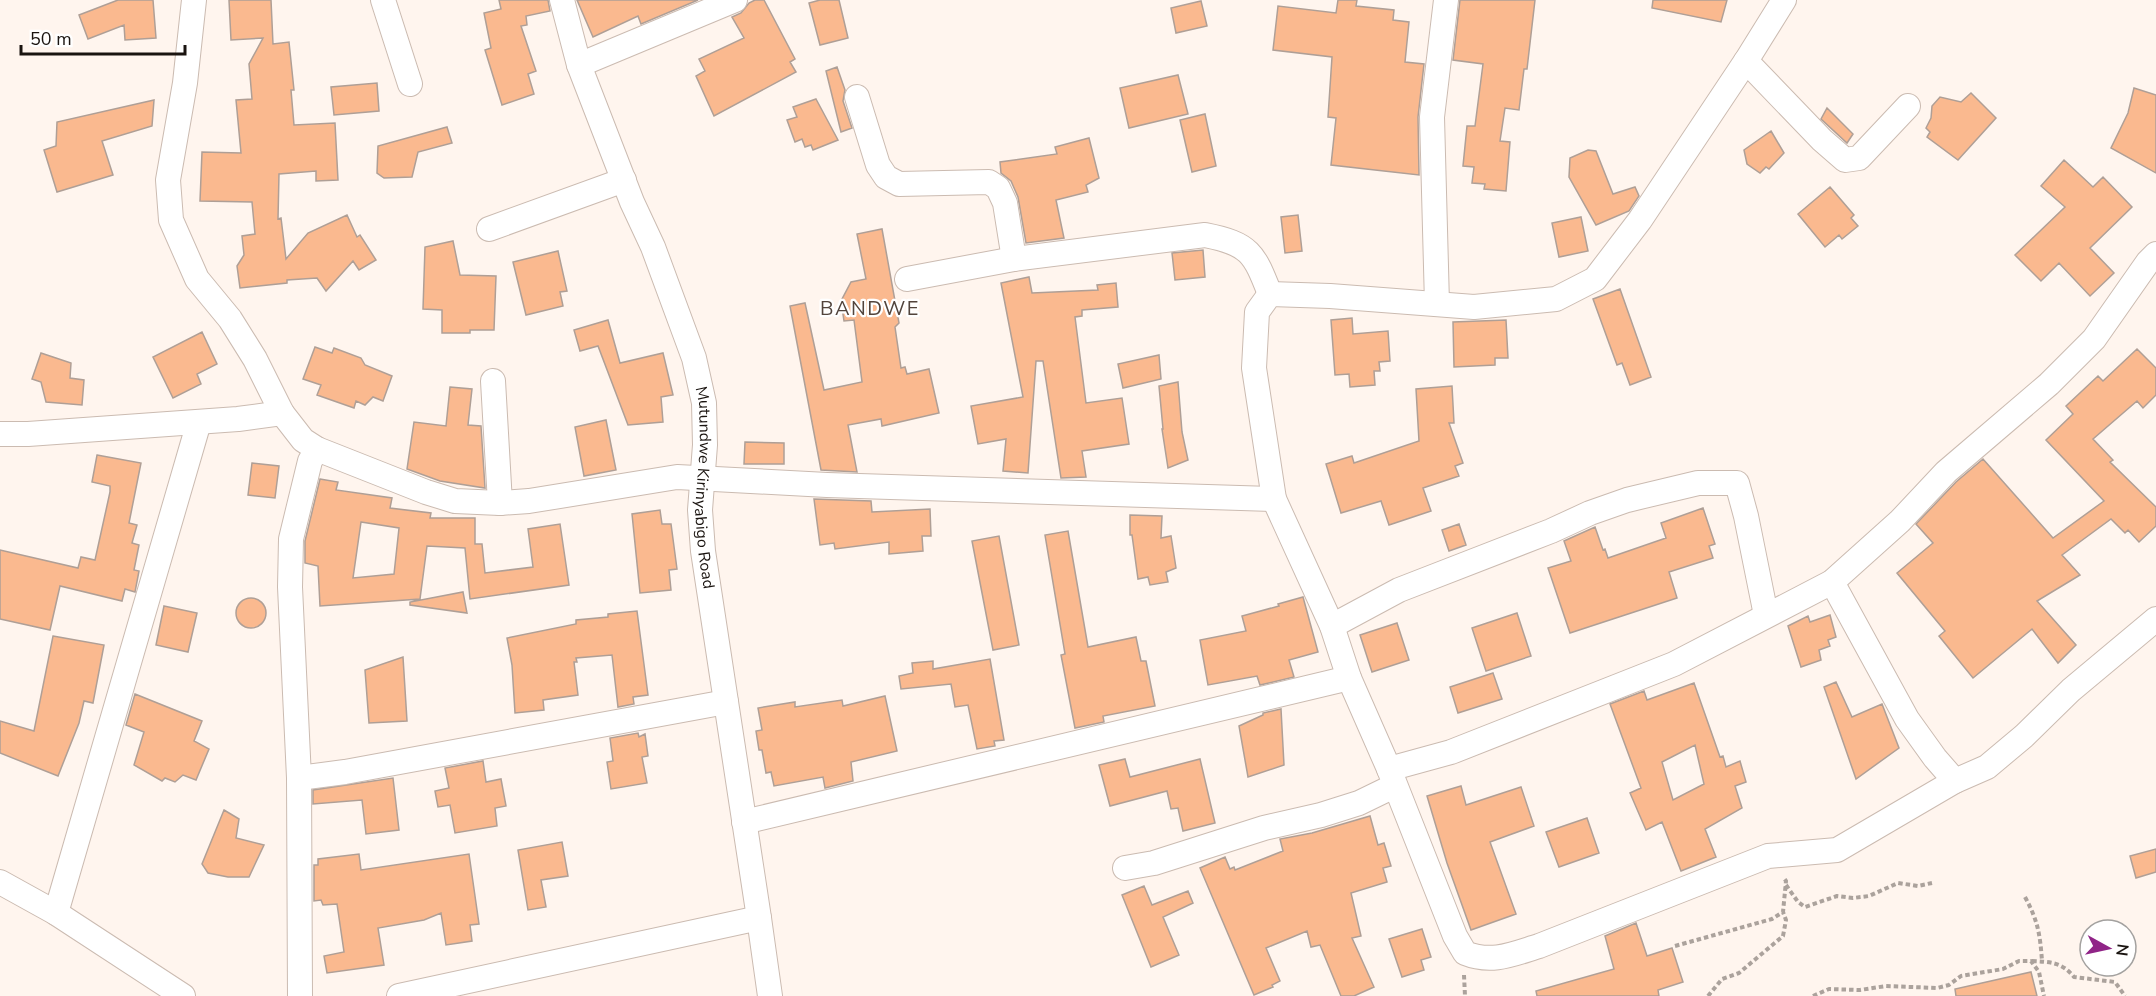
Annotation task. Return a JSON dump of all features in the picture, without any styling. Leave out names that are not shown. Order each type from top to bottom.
[{"type":"street","points":[[194,0],[184,83],[168,180],[171,220],[197,279],[230,319],[255,359],[282,413],[303,440],[317,449],[426,492],[455,501],[500,503],[529,501],[677,477],[862,486],[1274,499]]},
{"type":"street","points":[[383,0],[411,84]]},
{"type":"street","name":"Mutundwe Kirinyabigo Road","points":[[562,0],[579,65],[653,247],[694,358],[704,403],[705,445],[700,510],[703,551],[770,996]]},
{"type":"street","points":[[579,65],[735,0]]},
{"type":"street","points":[[1437,304],[1432,117],[1446,0]]},
{"type":"street","points":[[1270,294],[1474,307],[1556,299],[1595,279],[1640,220],[1784,0]]},
{"type":"street","points":[[1746,61],[1822,140],[1845,160],[1859,158],[1908,106]]},
{"type":"street","points":[[857,97],[878,165],[886,177],[899,184],[989,182],[998,188],[1005,203],[1014,259]]},
{"type":"street","points":[[489,229],[624,180]]},
{"type":"street","points":[[907,279],[1014,259],[1204,235],[1225,239],[1244,247],[1257,262],[1270,294]]},
{"type":"street","points":[[1125,868],[1154,863],[1264,828],[1321,815],[1359,803],[1392,777],[1674,664],[1832,582],[1900,521],[1946,471],[2049,384],[2094,339],[2156,254]]},
{"type":"street","points":[[1270,294],[1257,312],[1254,368],[1274,499],[1332,626],[1349,678],[1392,777],[1455,936],[1465,953],[1480,959],[1504,957],[1539,946],[1768,856],[1837,850],[1955,781],[1987,767],[2024,736],[2071,690],[2156,619]]},
{"type":"street","points":[[494,381],[500,503]]},
{"type":"street","points":[[0,434],[199,422],[282,413]]},
{"type":"street","points":[[56,914],[199,422]]},
{"type":"street","points":[[300,996],[299,778],[290,587],[291,539],[310,461],[317,449]]},
{"type":"street","points":[[1332,626],[1399,590],[1551,531],[1590,513],[1627,500],[1698,483],[1737,483],[1766,615]]},
{"type":"street","points":[[1832,582],[1907,719],[1955,781]]},
{"type":"street","points":[[744,822],[1349,678]]},
{"type":"street","points":[[299,778],[345,772],[726,702]]},
{"type":"street","points":[[0,882],[56,914],[183,996]]},
{"type":"street","points":[[399,996],[759,918]]},
{"type":"path","points":[[1708,996],[1722,979],[1738,973],[1783,936],[1786,920],[1784,912],[1786,881],[1776,866],[1759,860]]},
{"type":"path","points":[[1785,885],[1798,902],[1805,907],[1837,896],[1853,898],[1869,896],[1898,883],[1918,886],[1932,883]]},
{"type":"path","points":[[2025,897],[2036,918],[2042,961]]},
{"type":"path","points":[[1675,946],[1772,919],[1784,912]]},
{"type":"path","points":[[1813,996],[1829,989],[1860,990],[1886,986],[1937,988],[1949,985],[1961,976],[2003,969],[2019,961],[2051,961],[2065,967],[2074,977],[2115,982],[2125,996]]},
{"type":"path","points":[[2031,961],[2039,972],[2044,996]]},
{"type":"building","points":[[118,0],[153,0],[156,38],[125,40],[124,25],[88,39],[79,15]]},
{"type":"building","points":[[229,0],[271,0],[273,44],[289,42],[294,90],[291,90],[294,125],[335,123],[338,180],[316,181],[316,171],[279,174],[278,219],[281,218],[286,259],[308,233],[347,215],[357,237],[360,235],[376,260],[359,270],[353,261],[326,291],[317,278],[287,280],[287,283],[240,288],[237,266],[244,255],[242,236],[255,234],[252,202],[200,201],[202,152],[241,153],[236,100],[252,99],[249,64],[263,38],[231,40]]},
{"type":"building","points":[[499,0],[548,0],[550,11],[526,16],[527,25],[521,26],[536,71],[528,74],[534,94],[502,105],[485,50],[491,48],[484,13],[501,9]]},
{"type":"building","points":[[577,0],[698,0],[641,24],[638,16],[593,37]]},
{"type":"building","points":[[764,0],[795,59],[790,62],[796,72],[714,116],[696,76],[705,71],[699,59],[744,38],[732,17],[741,13],[749,3]]},
{"type":"building","points":[[820,0],[839,0],[848,38],[820,45],[809,3]]},
{"type":"building","points":[[1338,0],[1357,0],[1356,6],[1394,10],[1393,20],[1409,22],[1405,62],[1424,64],[1418,117],[1419,175],[1331,165],[1336,118],[1328,117],[1332,57],[1273,50],[1278,6],[1336,13]]},
{"type":"building","points":[[1460,0],[1535,0],[1527,69],[1524,69],[1519,110],[1505,108],[1500,141],[1510,142],[1506,191],[1484,189],[1485,184],[1472,183],[1474,167],[1463,166],[1467,126],[1475,126],[1483,64],[1453,60]]},
{"type":"building","points":[[1653,0],[1727,0],[1721,22],[1652,8]]},
{"type":"building","points":[[1201,1],[1207,26],[1176,33],[1171,8]]},
{"type":"building","points":[[837,67],[845,90],[843,101],[852,128],[841,132],[826,71]]},
{"type":"building","points":[[1178,75],[1188,114],[1129,128],[1120,88]]},
{"type":"building","points":[[377,83],[379,111],[334,115],[331,87]]},
{"type":"building","points":[[2134,88],[2156,95],[2156,173],[2111,148],[2128,113]]},
{"type":"building","points":[[1971,93],[1996,118],[1958,160],[1927,137],[1930,132],[1926,128],[1931,118],[1932,106],[1940,97],[1961,102]]},
{"type":"building","points":[[816,99],[838,140],[813,150],[811,145],[805,147],[802,139],[795,142],[787,120],[797,117],[793,107]]},
{"type":"building","points":[[154,100],[152,126],[102,141],[113,175],[57,192],[44,150],[56,146],[57,122]]},
{"type":"building","points":[[1827,108],[1853,134],[1847,143],[1821,119]]},
{"type":"building","points":[[1205,114],[1216,166],[1192,172],[1180,120]]},
{"type":"building","points":[[447,127],[452,143],[418,152],[412,177],[384,178],[377,173],[378,146]]},
{"type":"building","points":[[1771,131],[1784,153],[1769,169],[1766,167],[1760,173],[1747,164],[1744,150]]},
{"type":"building","points":[[1089,138],[1099,178],[1086,185],[1088,192],[1056,200],[1064,238],[1026,243],[1018,197],[1011,181],[1001,173],[1000,162],[1057,154],[1055,147]]},
{"type":"building","points":[[1588,150],[1596,151],[1613,194],[1635,187],[1639,196],[1629,211],[1596,225],[1569,177],[1570,158]]},
{"type":"building","points":[[2064,160],[2093,187],[2103,177],[2132,207],[2090,248],[2114,273],[2090,296],[2059,263],[2041,281],[2015,255],[2065,207],[2041,186]]},
{"type":"building","points":[[1830,187],[1854,215],[1851,218],[1858,226],[1842,239],[1839,235],[1825,247],[1798,214]]},
{"type":"building","points":[[1298,215],[1302,251],[1285,253],[1281,217]]},
{"type":"building","points":[[1581,217],[1588,251],[1559,257],[1552,223]]},
{"type":"building","points":[[882,229],[899,323],[895,327],[901,368],[905,367],[907,374],[929,369],[939,413],[882,426],[881,419],[848,425],[857,472],[821,470],[790,306],[805,303],[824,390],[862,382],[854,320],[844,321],[841,301],[851,282],[866,279],[857,234]]},
{"type":"building","points":[[453,241],[460,275],[496,276],[494,330],[442,333],[442,310],[423,309],[425,247]]},
{"type":"building","points":[[1203,250],[1205,277],[1175,280],[1172,253]]},
{"type":"building","points":[[558,251],[567,291],[560,292],[563,306],[526,315],[513,262]]},
{"type":"building","points":[[1029,277],[1032,293],[1098,290],[1097,285],[1116,283],[1118,307],[1082,310],[1082,316],[1075,317],[1086,403],[1122,398],[1129,444],[1082,451],[1086,477],[1061,478],[1043,361],[1036,361],[1028,473],[1003,471],[1006,439],[978,444],[971,406],[1023,397],[1001,283]]},
{"type":"building","points":[[1620,289],[1651,377],[1630,385],[1622,363],[1617,365],[1593,299]]},
{"type":"building","points":[[1352,318],[1353,334],[1388,331],[1390,361],[1379,362],[1380,371],[1374,371],[1375,385],[1350,387],[1349,374],[1335,375],[1331,320]]},
{"type":"building","points":[[608,320],[620,363],[663,353],[673,395],[661,397],[663,422],[628,425],[598,346],[580,351],[574,330]]},
{"type":"building","points":[[1506,320],[1508,358],[1495,358],[1495,365],[1454,367],[1453,322]]},
{"type":"building","points":[[202,332],[217,364],[197,374],[201,384],[173,398],[153,357]]},
{"type":"building","points":[[315,347],[332,353],[334,348],[361,358],[365,365],[392,376],[383,401],[373,397],[365,405],[356,401],[354,408],[317,395],[321,385],[303,379]]},
{"type":"building","points":[[2137,349],[2156,368],[2156,395],[2143,408],[2137,401],[2093,439],[2113,460],[2110,462],[2156,507],[2156,526],[2139,542],[2128,530],[2125,533],[2111,519],[2062,555],[2080,575],[2037,601],[2076,645],[2058,663],[2032,629],[1973,678],[1939,636],[1945,631],[1897,573],[1933,543],[1916,524],[1956,482],[1983,459],[2053,538],[2104,501],[2046,440],[2073,414],[2066,406],[2098,376],[2103,381]]},
{"type":"building","points":[[41,353],[71,363],[70,378],[84,380],[82,405],[46,402],[41,382],[32,379]]},
{"type":"building","points":[[1159,355],[1161,379],[1123,388],[1118,364]]},
{"type":"building","points":[[1178,382],[1182,432],[1188,460],[1168,468],[1159,386]]},
{"type":"building","points":[[1452,386],[1454,423],[1449,423],[1463,463],[1455,466],[1459,476],[1423,488],[1431,511],[1389,525],[1381,501],[1341,513],[1326,464],[1352,456],[1354,463],[1419,441],[1416,389]]},
{"type":"building","points":[[450,387],[472,389],[468,425],[481,426],[485,488],[440,481],[407,469],[414,422],[446,426]]},
{"type":"building","points":[[606,420],[616,470],[584,476],[575,427]]},
{"type":"building","points":[[745,442],[784,443],[784,464],[744,464]]},
{"type":"building","points":[[97,455],[141,463],[129,523],[137,525],[132,543],[139,545],[134,570],[139,571],[135,592],[125,589],[122,601],[60,586],[50,630],[0,619],[0,550],[78,568],[81,557],[95,560],[110,492],[110,486],[92,482]]},
{"type":"building","points":[[252,463],[279,466],[275,498],[248,495]]},
{"type":"building","points":[[320,479],[338,482],[336,490],[392,498],[390,508],[431,513],[430,518],[475,518],[475,544],[482,544],[485,573],[533,567],[528,529],[560,524],[569,585],[470,599],[465,548],[427,546],[420,599],[320,606],[318,566],[305,563],[305,541]],"holes":[[[361,522],[399,528],[394,574],[353,578]]]},
{"type":"building","points":[[814,499],[871,501],[872,512],[930,509],[931,536],[922,536],[923,551],[889,554],[889,542],[835,549],[834,543],[820,545]]},
{"type":"building","points":[[1703,508],[1715,544],[1709,546],[1713,558],[1669,572],[1677,598],[1570,633],[1548,568],[1571,561],[1564,541],[1595,527],[1608,558],[1666,538],[1661,523]]},
{"type":"building","points":[[660,510],[662,524],[671,524],[677,569],[669,570],[671,590],[640,593],[632,514]]},
{"type":"building","points":[[1130,515],[1162,516],[1161,538],[1171,536],[1176,568],[1166,572],[1168,582],[1150,585],[1148,577],[1138,579],[1132,535],[1130,535]]},
{"type":"building","points":[[1459,524],[1466,545],[1449,551],[1442,530]]},
{"type":"building","points":[[1068,531],[1088,647],[1136,637],[1141,661],[1146,661],[1155,706],[1103,716],[1104,722],[1075,728],[1061,655],[1065,654],[1045,535]]},
{"type":"building","points":[[999,536],[1019,645],[993,650],[972,541]]},
{"type":"building","points":[[463,592],[467,613],[410,605],[410,602]]},
{"type":"building","points":[[1303,597],[1318,652],[1289,660],[1294,677],[1260,685],[1257,676],[1208,685],[1200,640],[1246,631],[1242,616]]},
{"type":"building","points":[[251,598],[261,603],[266,613],[261,623],[251,628],[241,623],[236,613],[241,603]]},
{"type":"building","points":[[164,606],[197,613],[188,652],[156,645]]},
{"type":"building","points":[[637,611],[648,695],[633,697],[634,704],[618,707],[612,655],[576,658],[577,662],[574,662],[578,695],[543,700],[544,710],[515,713],[512,665],[507,638],[576,624],[576,620]]},
{"type":"building","points":[[1517,613],[1531,656],[1486,671],[1472,628]]},
{"type":"building","points":[[1830,615],[1836,637],[1828,640],[1830,646],[1819,650],[1821,660],[1801,667],[1788,626],[1808,616],[1810,622]]},
{"type":"building","points":[[1397,623],[1409,660],[1372,672],[1360,635]]},
{"type":"building","points":[[53,636],[104,645],[93,703],[84,701],[79,723],[58,776],[0,753],[0,721],[34,731]]},
{"type":"building","points":[[403,657],[407,721],[369,723],[365,670]]},
{"type":"building","points":[[990,659],[1004,740],[994,741],[995,746],[977,749],[968,705],[955,707],[951,684],[901,689],[899,676],[913,673],[912,663],[933,661],[933,669]]},
{"type":"building","points":[[1493,673],[1502,699],[1458,713],[1450,687]]},
{"type":"building","points":[[1836,682],[1852,717],[1882,704],[1899,748],[1856,779],[1824,687]]},
{"type":"building","points":[[1694,683],[1720,757],[1723,756],[1726,767],[1740,761],[1746,782],[1735,786],[1742,808],[1705,829],[1716,857],[1681,871],[1662,822],[1646,830],[1630,793],[1641,788],[1610,704],[1644,691],[1647,700]],"holes":[[[1695,745],[1704,784],[1673,800],[1662,762]]]},
{"type":"building","points":[[135,694],[202,721],[194,741],[209,749],[196,780],[183,775],[175,782],[165,778],[162,781],[134,765],[144,732],[126,725]]},
{"type":"building","points":[[885,696],[897,751],[851,762],[853,781],[825,788],[823,777],[774,786],[771,772],[766,773],[762,750],[759,750],[756,731],[762,730],[758,708],[795,702],[795,707],[842,700],[843,706]]},
{"type":"building","points":[[1281,709],[1284,765],[1248,777],[1239,726],[1263,713]]},
{"type":"building","points":[[638,733],[639,737],[645,734],[648,756],[642,757],[647,783],[611,789],[607,762],[613,761],[610,738]]},
{"type":"building","points":[[1125,759],[1130,777],[1200,759],[1215,823],[1183,831],[1178,808],[1171,809],[1167,791],[1110,806],[1099,765]]},
{"type":"building","points":[[483,761],[486,782],[501,779],[506,806],[495,808],[497,826],[455,833],[450,805],[438,807],[435,791],[449,788],[445,768]]},
{"type":"building","points":[[393,778],[399,830],[366,834],[362,800],[313,804],[313,790]]},
{"type":"building","points":[[1461,786],[1466,805],[1521,787],[1534,826],[1490,842],[1516,914],[1471,930],[1447,863],[1427,796]]},
{"type":"building","points":[[224,810],[239,819],[236,838],[264,845],[249,877],[228,877],[208,873],[202,864]]},
{"type":"building","points":[[1370,816],[1378,845],[1384,843],[1391,866],[1383,868],[1387,882],[1351,893],[1361,936],[1352,938],[1374,987],[1354,996],[1341,996],[1320,945],[1311,947],[1307,931],[1266,948],[1280,981],[1272,985],[1273,987],[1254,995],[1200,868],[1225,857],[1230,869],[1234,867],[1235,870],[1283,851],[1280,839],[1312,833]]},
{"type":"building","points":[[1587,818],[1599,853],[1559,867],[1546,832]]},
{"type":"building","points":[[562,842],[568,876],[541,880],[546,907],[528,910],[518,850]]},
{"type":"building","points":[[2156,849],[2156,872],[2136,878],[2130,856]]},
{"type":"building","points":[[359,854],[361,870],[469,854],[479,924],[470,925],[472,941],[446,945],[441,913],[424,920],[378,928],[384,965],[327,973],[324,956],[344,952],[337,904],[323,905],[321,900],[314,901],[314,865],[318,865],[318,859]]},
{"type":"building","points":[[1144,886],[1152,905],[1188,891],[1193,903],[1163,917],[1179,955],[1151,967],[1122,895]]},
{"type":"building","points":[[1636,923],[1647,956],[1672,948],[1683,982],[1658,990],[1659,996],[1537,996],[1536,991],[1614,969],[1605,936]]},
{"type":"building","points":[[1422,929],[1431,957],[1421,960],[1424,970],[1402,977],[1389,939]]},
{"type":"building","points":[[2031,972],[2037,996],[1956,996],[1955,989]]},
{"type":"district","name":"BANDWE","points":[[870,308]]}]
